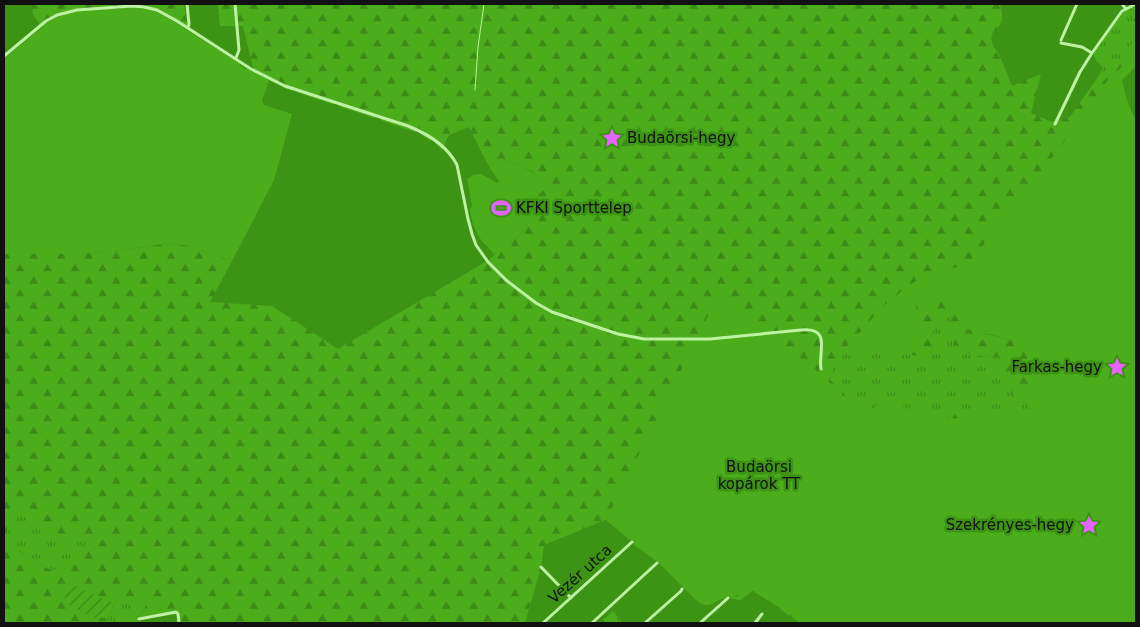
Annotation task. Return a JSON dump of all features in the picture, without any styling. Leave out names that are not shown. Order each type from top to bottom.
[{"type":"street","points":[[186,4],[188,28]]},
{"type":"street","points":[[235,4],[239,50],[236,58]]},
{"type":"street","points":[[1077,4],[1061,41],[1082,46],[1092,53]]},
{"type":"street","points":[[1122,4],[1126,9]]},
{"type":"street","points":[[1055,124],[1080,72],[1092,53],[1122,11],[1136,4]]},
{"type":"street","points":[[4,56],[51,17],[64,12],[132,6],[157,10],[260,73],[285,86],[408,126],[425,133],[438,142],[457,165],[470,227],[476,245],[498,272],[536,303],[552,312],[601,329],[635,338],[654,340],[710,339],[813,330],[822,338],[821,369]]},
{"type":"street","name":"Vezér utca","points":[[544,623],[632,542]]},
{"type":"street","points":[[592,623],[657,563]]},
{"type":"street","points":[[540,567],[571,598]]},
{"type":"street","points":[[645,623],[682,589]]},
{"type":"street","points":[[700,623],[728,598]]},
{"type":"street","points":[[139,619],[176,612],[179,623]]},
{"type":"street","points":[[755,623],[762,614]]},
{"type":"green space","points":[[32,4],[184,4],[188,30],[158,13],[138,9],[77,12],[58,16],[42,27],[33,15]]},
{"type":"green space","points":[[218,4],[1000,4],[1002,19],[991,37],[993,46],[999,54],[1012,86],[1041,74],[1031,113],[1052,122],[1070,117],[1098,77],[1104,81],[1136,38],[1136,65],[1119,81],[1136,623],[801,623],[759,592],[753,590],[741,600],[725,596],[712,604],[705,605],[698,602],[659,563],[633,544],[634,539],[610,518],[544,545],[541,567],[525,623],[178,623],[177,614],[140,619],[133,623],[145,609],[146,604],[141,601],[132,602],[119,596],[105,623],[4,623],[4,254],[110,252],[170,243],[189,246],[232,261],[210,302],[272,306],[338,349],[487,261],[524,231],[536,197],[546,188],[532,171],[501,158],[489,167],[469,127],[449,135],[442,150],[420,134],[284,88],[254,72],[243,26],[220,26]],"holes":[[[950,308],[951,321],[956,331],[953,335],[954,344],[975,355],[999,357],[1012,384],[1013,401],[1028,403],[1029,411],[974,418],[968,409],[962,409],[945,421],[927,423],[907,413],[897,400],[886,400],[876,406],[876,410],[870,415],[864,416],[845,401],[844,393],[830,380],[835,362],[851,348],[877,349],[924,357],[929,355],[933,349],[930,337],[946,309]],[[1041,312],[1024,342],[985,334],[993,329]],[[12,495],[63,537],[69,539],[83,534],[95,548],[67,568],[50,570],[29,559],[17,549],[5,544]]]},
{"type":"green space","points":[[1136,7],[1136,38],[1104,82],[1098,77],[1103,67],[1096,61],[1093,53],[1125,10]]},
{"type":"green space","points":[[145,9],[160,13],[239,63],[245,69],[269,80],[262,101],[264,105],[292,114],[274,180],[232,261],[189,246],[170,243],[110,252],[4,254],[4,59],[58,16],[77,12]]},
{"type":"green space","name":"Budaörsi kopárok TT","points":[[1136,49],[1136,66],[1122,80],[1129,105],[1136,120],[1136,623],[804,623],[753,591],[702,604],[657,561],[606,520],[719,294],[816,370],[865,417],[884,399],[938,421],[995,412],[1031,409],[1026,343],[967,329],[938,295],[915,300],[923,350],[845,354],[843,350],[881,308],[928,272],[982,263],[980,255],[989,231],[1001,213],[1020,199],[1067,137],[1085,122],[1108,79],[1113,77]]},
{"type":"green space","name":"KFKI Sporttelep","points":[[500,158],[532,172],[547,187],[536,197],[524,231],[495,255],[481,240],[473,225],[470,210],[472,205],[467,179],[473,175],[481,174],[497,183],[499,181],[489,167]]},
{"type":"green space","points":[[950,307],[951,321],[956,331],[979,357],[999,357],[1012,384],[1013,401],[1028,403],[1029,411],[927,423],[891,401],[884,400],[876,406],[876,410],[870,415],[858,419],[830,381],[835,362],[858,344],[924,357],[929,355],[933,349],[930,337],[946,309]]},
{"type":"green space","points":[[12,494],[63,537],[83,534],[95,548],[67,568],[50,570],[29,559],[19,550],[5,544]]},
{"type":"green space","points":[[70,584],[112,602],[104,618],[95,618],[63,602]]},
{"type":"green space","points":[[119,596],[127,598],[132,602],[142,601],[146,604],[145,608],[133,623],[105,623]]},
{"type":"green space","points":[[613,611],[621,623],[607,623],[603,620]]},
{"type":"waterway","points":[[475,90],[484,4]]},
{"type":"place","name":"Budaörsi-hegy","points":[[612,138]]},
{"type":"place","name":"KFKI Sporttelep","points":[[501,208]]},
{"type":"place","name":"Farkas-hegy","points":[[1117,367]]},
{"type":"place","name":"Szekrényes-hegy","points":[[1089,525]]}]
